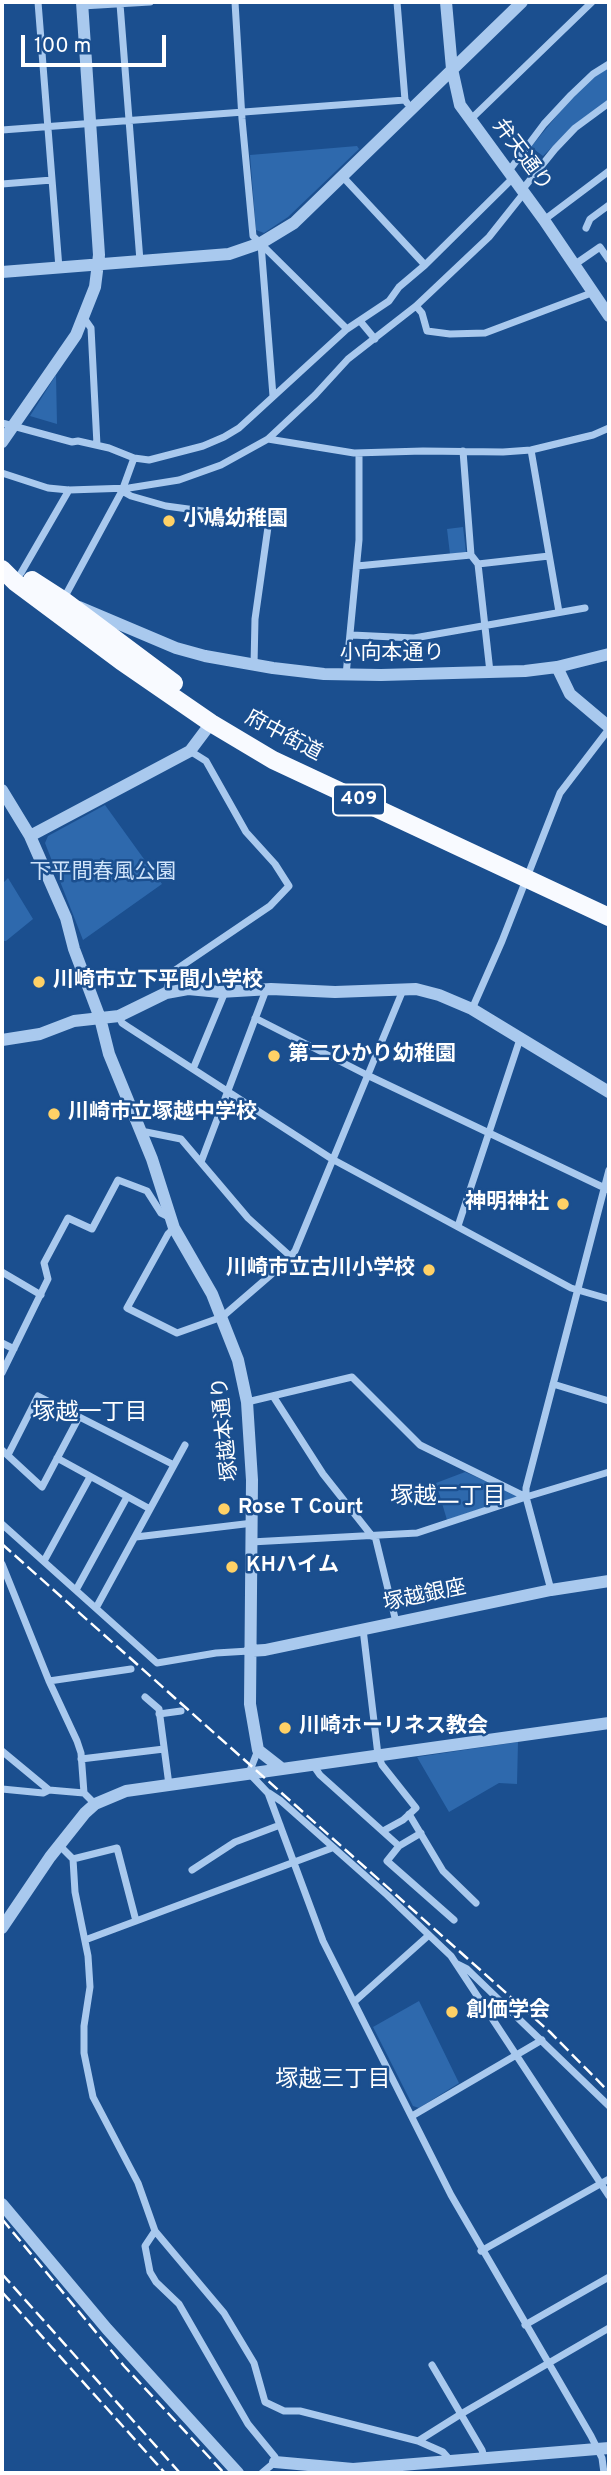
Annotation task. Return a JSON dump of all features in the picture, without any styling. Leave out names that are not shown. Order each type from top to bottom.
[{"type":"highway","name":"府中街道","points":[[2,562],[63,600],[126,656],[211,723],[273,760],[529,874],[609,905]]},
{"type":"highway","name":"府中街道","points":[[2,569],[15,582],[217,715],[280,751],[529,874],[609,917]]},
{"type":"street","points":[[38,2],[59,268]]},
{"type":"street","points":[[2,442],[7,424],[76,335],[94,286],[99,255],[82,4],[149,2]]},
{"type":"street","points":[[235,2],[241,112],[253,236],[347,329]]},
{"type":"street","points":[[397,2],[409,104]]},
{"type":"street","name":"弁天通り","points":[[446,2],[452,69],[460,105],[544,220],[609,316]]},
{"type":"street","points":[[2,272],[229,254],[261,243],[294,223],[343,177],[409,104],[452,69],[522,2]]},
{"type":"street","points":[[470,120],[592,2]]},
{"type":"street","points":[[120,4],[140,261]]},
{"type":"street","points":[[7,424],[149,460],[224,438],[239,428],[347,329],[389,301],[399,286],[425,265],[510,175],[544,124],[593,74],[609,64]]},
{"type":"street","points":[[2,473],[48,488],[122,489],[179,480],[212,470],[268,439],[348,359],[416,306],[489,237],[555,149],[575,128],[609,103]]},
{"type":"street","points":[[2,130],[241,112],[409,104]]},
{"type":"street","points":[[544,220],[609,171]]},
{"type":"street","points":[[343,177],[425,265]]},
{"type":"street","points":[[2,184],[52,180]]},
{"type":"street","points":[[586,228],[590,219],[609,205]]},
{"type":"street","points":[[261,243],[273,396]]},
{"type":"street","points":[[573,266],[600,247],[609,260]]},
{"type":"street","points":[[416,306],[422,313],[428,331],[450,334],[485,333],[594,292]]},
{"type":"street","points":[[84,318],[91,328],[97,445]]},
{"type":"street","points":[[360,321],[375,339]]},
{"type":"street","points":[[268,439],[359,453],[503,452],[531,450],[593,435],[609,428]]},
{"type":"street","points":[[531,450],[559,612]]},
{"type":"street","points":[[463,451],[471,555],[478,564],[490,672]]},
{"type":"street","points":[[346,675],[357,566],[359,453]]},
{"type":"street","points":[[134,458],[122,489],[63,600],[176,648]]},
{"type":"street","points":[[122,489],[154,503],[269,520],[255,619],[254,666]]},
{"type":"street","points":[[21,573],[69,490]]},
{"type":"street","points":[[357,566],[471,555]]},
{"type":"street","points":[[478,564],[549,556]]},
{"type":"street","points":[[352,635],[415,638],[585,608]]},
{"type":"street","points":[[126,656],[147,645],[176,648]]},
{"type":"street","name":"小向本通り","points":[[176,648],[254,666],[346,675],[525,671],[557,667],[609,654]]},
{"type":"street","points":[[472,1009],[560,793],[609,728],[570,694],[557,667]]},
{"type":"street","points":[[30,836],[190,751],[211,723]]},
{"type":"street","points":[[166,993],[174,971],[262,912],[289,886],[275,864],[246,832],[206,761],[190,751]]},
{"type":"street","name":"塚越本通り","points":[[2,790],[30,836],[66,918],[74,949],[100,1018],[109,1054],[152,1158],[172,1222],[201,1272],[238,1360],[247,1402],[253,1523],[249,1651],[250,1703],[257,1750]]},
{"type":"street","points":[[2,1040],[40,1034],[74,1021],[120,1016],[166,993],[188,989],[225,992],[416,989],[472,1009],[609,1092]]},
{"type":"street","points":[[201,1162],[266,990]]},
{"type":"street","points":[[2,1373],[48,1279],[44,1263],[68,1218],[92,1229],[118,1180],[147,1191],[161,1213],[172,1222],[127,1308],[177,1333],[222,1317],[290,1256],[403,990]]},
{"type":"street","points":[[193,1069],[225,992]]},
{"type":"street","points":[[120,1016],[128,1027],[332,1159],[578,1290],[609,1299]]},
{"type":"street","points":[[255,1018],[367,1075],[607,1189]]},
{"type":"street","points":[[458,1226],[520,1040]]},
{"type":"street","points":[[142,1135],[146,1132],[181,1139],[248,1218],[290,1256]]},
{"type":"street","points":[[551,1590],[526,1497],[526,1488],[607,1189],[609,1170]]},
{"type":"street","points":[[3,1275],[41,1295]]},
{"type":"street","points":[[2,1343],[13,1349]]},
{"type":"street","points":[[247,1402],[352,1377],[420,1445],[526,1497]]},
{"type":"street","points":[[554,1384],[609,1401]]},
{"type":"street","points":[[79,1417],[43,1487],[5,1453],[38,1396],[174,1465]]},
{"type":"street","points":[[273,1396],[323,1474],[374,1536],[396,1622]]},
{"type":"street","points":[[96,1608],[185,1445]]},
{"type":"street","points":[[57,1458],[150,1509]]},
{"type":"street","points":[[251,1542],[417,1533],[609,1472]]},
{"type":"street","points":[[44,1561],[90,1477]]},
{"type":"street","points":[[76,1590],[127,1497]]},
{"type":"street","points":[[136,1536],[253,1523]]},
{"type":"street","points":[[2,1524],[157,1663],[216,1653],[249,1651]]},
{"type":"street","points":[[2,1564],[49,1681],[77,1741],[82,1759],[85,1793],[95,1804]]},
{"type":"street","name":"塚越銀座","points":[[249,1651],[551,1590],[609,1581]]},
{"type":"street","points":[[363,1629],[378,1755],[382,1765],[416,1808],[383,1831]]},
{"type":"street","points":[[49,1681],[131,1669]]},
{"type":"street","points":[[145,1697],[159,1709],[169,1785]]},
{"type":"street","points":[[159,1714],[181,1711]]},
{"type":"street","points":[[2,1928],[59,1845],[85,1813],[95,1804],[126,1791],[609,1723]]},
{"type":"street","points":[[82,1759],[164,1749]]},
{"type":"street","points":[[249,1773],[257,1750],[281,1768]]},
{"type":"street","points":[[2,1751],[49,1790]]},
{"type":"street","points":[[313,1764],[320,1775],[399,1846]]},
{"type":"street","points":[[249,1773],[268,1793],[281,1801],[387,1895],[457,1964],[609,2196]]},
{"type":"street","points":[[2,1789],[85,1793]]},
{"type":"street","points":[[268,1793],[323,1941],[481,2251],[603,2449],[604,2473]]},
{"type":"street","points":[[409,1814],[443,1871],[476,1903]]},
{"type":"street","points":[[192,1870],[235,1842],[280,1825]]},
{"type":"street","points":[[421,1833],[399,1846],[387,1861],[454,1920]]},
{"type":"street","points":[[59,1845],[73,1859],[75,1892],[85,1940],[90,1987],[84,2026],[84,2053],[93,2097],[138,2183],[155,2231],[223,2313],[254,2363],[265,2402],[284,2412],[300,2412],[418,2441],[443,2452],[450,2460]]},
{"type":"street","points":[[85,1940],[332,1848]]},
{"type":"street","points":[[73,1859],[117,1849],[136,1921]]},
{"type":"street","points":[[354,2002],[429,1935]]},
{"type":"street","points":[[457,1964],[467,1969],[609,2106]]},
{"type":"street","points":[[412,2116],[542,2040]]},
{"type":"street","points":[[481,2251],[609,2179]]},
{"type":"street","points":[[2,2204],[41,2253],[238,2473]]},
{"type":"street","points":[[155,2231],[145,2246],[150,2272],[156,2282],[179,2304],[248,2424],[275,2457],[275,2462]]},
{"type":"street","points":[[525,2325],[609,2277]]},
{"type":"street","points":[[418,2441],[609,2328]]},
{"type":"street","points":[[432,2365],[484,2457]]},
{"type":"street","points":[[262,2473],[275,2462],[352,2469],[413,2469],[450,2460],[603,2449]]},
{"type":"green space","points":[[609,67],[609,100],[574,125],[543,156],[531,147],[573,96],[594,76]]},
{"type":"green space","points":[[357,146],[359,149],[288,217],[264,233],[256,230],[250,155]]},
{"type":"green space","points":[[56,375],[57,424],[30,416]]},
{"type":"green space","points":[[463,527],[466,552],[450,554],[447,529]]},
{"type":"green space","name":"下平間春風公園","points":[[105,805],[162,884],[83,940],[45,843],[48,836]]},
{"type":"green space","points":[[8,878],[33,919],[6,941],[2,941],[2,884]]},
{"type":"green space","points":[[465,1472],[519,1496],[447,1520],[436,1483]]},
{"type":"green space","points":[[518,1742],[517,1784],[499,1783],[449,1812],[417,1757]]},
{"type":"green space","points":[[419,2001],[459,2083],[419,2108],[413,2106],[373,2027]]},
{"type":"railway","points":[[2,1544],[550,2032],[609,2092]]},
{"type":"railway","points":[[2,2219],[124,2366],[224,2473]]},
{"type":"railway","points":[[2,2274],[180,2473]]},
{"type":"railway","points":[[2,2292],[165,2473]]},
{"type":"place","name":"小鳩幼稚園","points":[[169,521]]},
{"type":"place","name":"川崎市立下平間小学校","points":[[39,982]]},
{"type":"place","name":"第二ひかり幼稚園","points":[[274,1056]]},
{"type":"place","name":"川崎市立塚越中学校","points":[[54,1114]]},
{"type":"place","name":"神明神社","points":[[563,1204]]},
{"type":"place","name":"川崎市立古川小学校","points":[[429,1270]]},
{"type":"place","name":"Rose T Court","points":[[224,1509]]},
{"type":"place","name":"KHハイム","points":[[232,1567]]},
{"type":"place","name":"川崎ホーリネス教会","points":[[285,1728]]},
{"type":"place","name":"創価学会","points":[[452,2012]]},
{"type":"district","name":"塚越一丁目","points":[[90,1414]]},
{"type":"district","name":"塚越二丁目","points":[[448,1498]]},
{"type":"district","name":"塚越三丁目","points":[[333,2081]]}]
